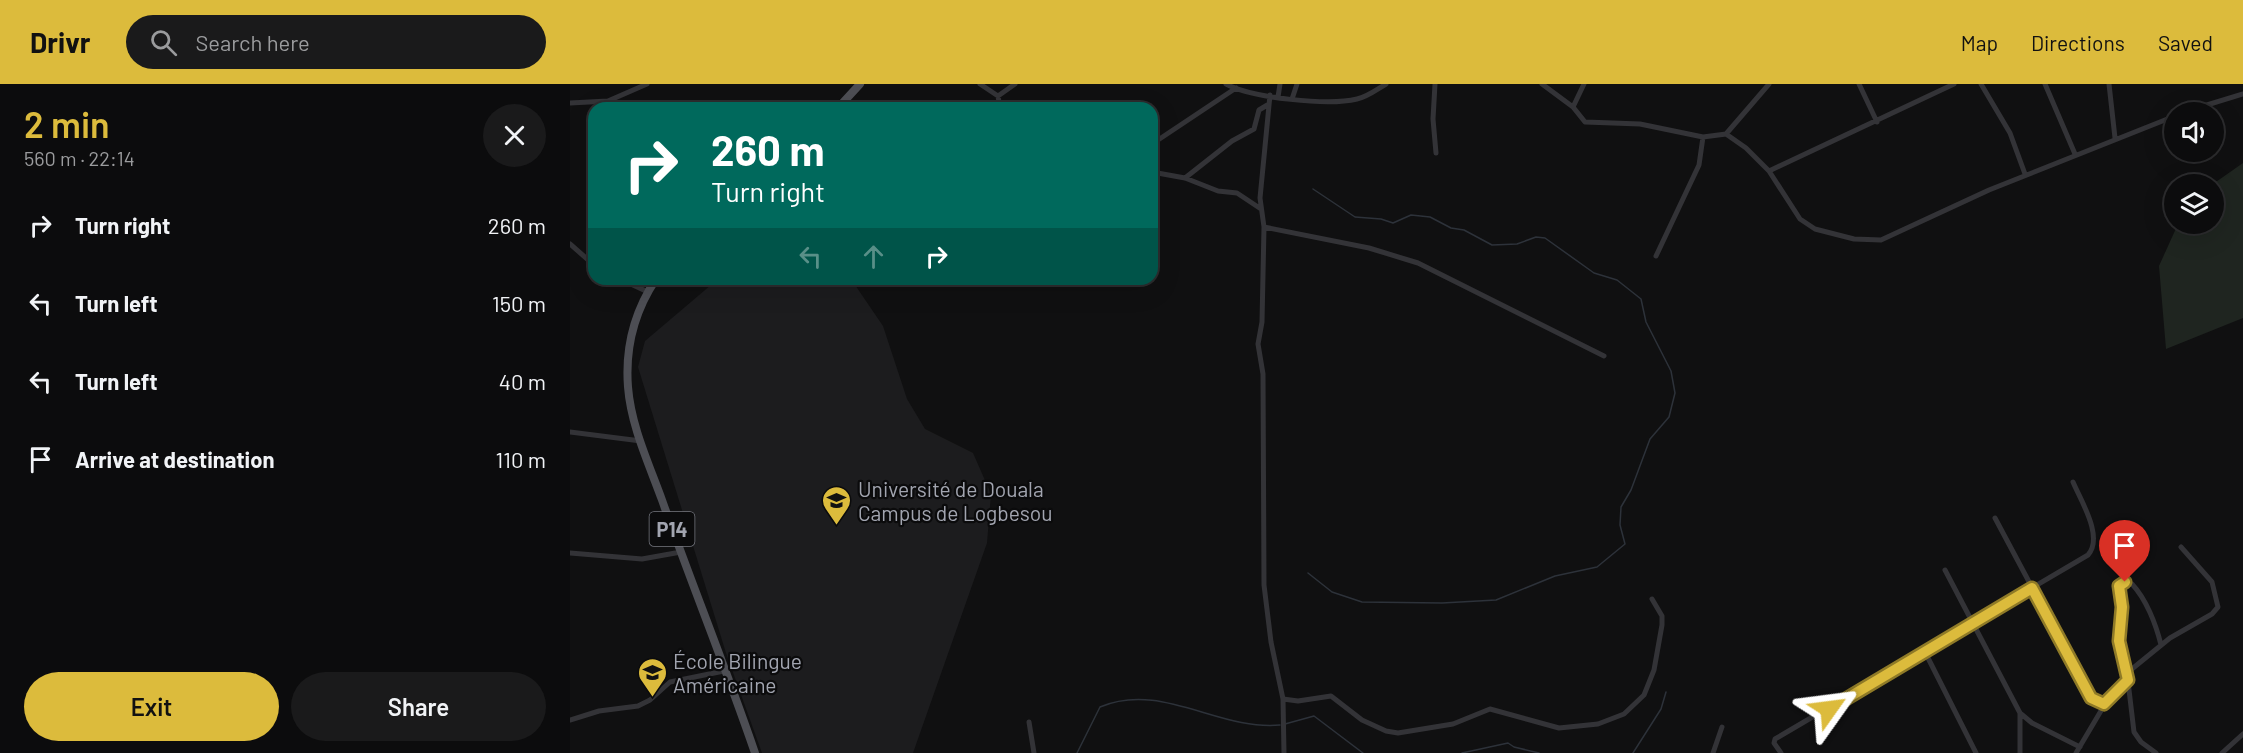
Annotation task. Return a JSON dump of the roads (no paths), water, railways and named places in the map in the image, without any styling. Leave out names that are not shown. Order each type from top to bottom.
[{"type":"main road","points":[[844,102],[860,84]]},
{"type":"main road","name":"P14","points":[[652,285],[633,326],[628,370],[630,403],[641,441],[755,753]]},
{"type":"street","points":[[602,102],[647,84]]},
{"type":"street","points":[[980,84],[998,96],[999,102]]},
{"type":"street","points":[[998,96],[1015,84]]},
{"type":"street","points":[[1227,84],[1236,88],[1292,99],[1354,100],[1386,84]]},
{"type":"street","points":[[1278,97],[1280,84]]},
{"type":"street","points":[[1292,99],[1297,84]]},
{"type":"street","points":[[1435,84],[1433,119],[1437,153]]},
{"type":"street","points":[[1542,84],[1573,107],[1580,118],[1592,124],[1640,124],[1703,137],[1726,134],[1769,84]]},
{"type":"street","points":[[1573,107],[1584,84]]},
{"type":"street","points":[[1859,84],[1877,122]]},
{"type":"street","points":[[1770,171],[1954,84]]},
{"type":"street","points":[[1982,84],[2010,133],[2025,174]]},
{"type":"street","points":[[2045,84],[2075,154]]},
{"type":"street","points":[[2109,84],[2115,138]]},
{"type":"street","points":[[1158,140],[1236,88]]},
{"type":"street","points":[[2217,102],[2243,94]]},
{"type":"street","points":[[1270,95],[1262,209],[1264,227],[1262,321],[1258,344],[1263,374],[1264,585],[1271,642],[1283,699],[1284,753]]},
{"type":"street","points":[[570,103],[588,104]]},
{"type":"street","points":[[1185,178],[1232,141],[1254,129],[1259,110],[1269,104]]},
{"type":"street","points":[[1726,134],[1746,148],[1770,171],[1800,219],[1815,229],[1869,241],[1881,240],[2025,174],[2164,120]]},
{"type":"street","points":[[1656,256],[1699,165],[1703,137]]},
{"type":"street","points":[[1158,173],[1185,178],[1218,191],[1241,195],[1262,209]]},
{"type":"street","points":[[1264,227],[1369,248],[1418,263],[1604,356]]},
{"type":"street","points":[[570,244],[588,260]]},
{"type":"street","points":[[633,285],[648,292]]},
{"type":"street","points":[[570,432],[641,441]]},
{"type":"street","points":[[1781,753],[1774,743],[1775,739],[1974,623],[2093,549],[2094,538],[2073,482]]},
{"type":"street","points":[[1995,518],[2091,698],[2104,704]]},
{"type":"street","points":[[2076,753],[2104,704],[2127,677],[2161,645],[2218,607],[2212,582],[2181,547]]},
{"type":"street","points":[[570,553],[651,558],[681,552]]},
{"type":"street","points":[[1945,570],[2020,713],[2025,719],[2080,747]]},
{"type":"street","points":[[2156,753],[2141,742],[2134,732],[2119,637],[2122,607],[2119,586],[2125,582],[2132,584],[2139,593],[2155,623],[2161,645]]},
{"type":"street","points":[[1283,699],[1298,701],[1331,696],[1362,720],[1386,731],[1398,733],[1453,724],[1490,709],[1559,728],[1598,724],[1624,714],[1648,688],[1662,625],[1662,616],[1652,599]]},
{"type":"street","points":[[1925,652],[1973,752]]},
{"type":"street","points":[[570,720],[599,711],[638,706],[674,681],[699,678],[724,671]]},
{"type":"street","points":[[2020,713],[2020,753]]},
{"type":"street","points":[[1029,722],[1034,753]]},
{"type":"street","points":[[1713,753],[1722,727]]},
{"type":"street","points":[[2222,753],[2243,734]]},
{"type":"waterway","points":[[1308,573],[1332,592],[1362,602],[1442,603],[1496,600],[1555,576],[1597,567],[1625,544],[1620,525],[1621,507],[1631,490],[1650,439],[1669,417],[1675,393],[1671,371],[1646,322],[1641,299],[1617,280],[1594,273],[1545,238],[1536,237],[1517,244],[1492,245],[1464,230],[1451,228],[1430,217],[1411,215],[1393,223],[1381,219],[1355,217],[1313,189]]},
{"type":"waterway","points":[[1633,753],[1661,709],[1666,692]]},
{"type":"waterway","points":[[1077,753],[1100,707],[1123,701],[1145,700],[1168,703],[1235,721],[1257,725],[1280,725]]},
{"type":"waterway","points":[[1285,724],[1314,716],[1363,753]]},
{"type":"waterway","points":[[1462,753],[1508,743],[1514,747],[1539,753]]},
{"type":"place","name":"Université de Douala Campus de Logbesou","points":[[837,526]]},
{"type":"place","name":"École Bilingue Américaine","points":[[652,698]]}]
